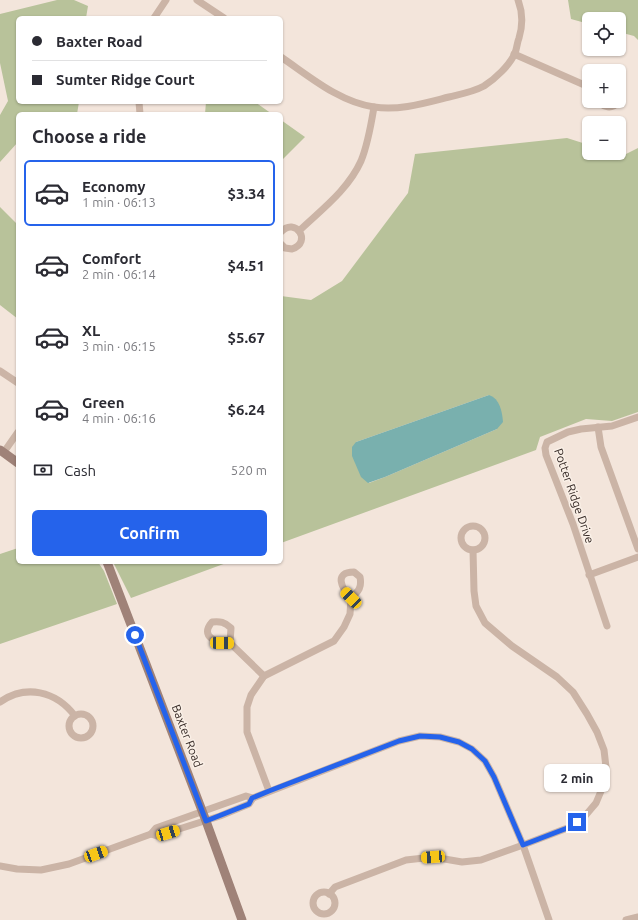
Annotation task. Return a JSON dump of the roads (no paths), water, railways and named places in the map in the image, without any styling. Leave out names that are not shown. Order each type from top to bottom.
[{"type":"main road","points":[[2,451],[16,462]]},
{"type":"main road","name":"Baxter Road","points":[[108,564],[205,816],[242,920]]},
{"type":"street","points":[[155,16],[166,0]]},
{"type":"street","points":[[197,0],[221,16]]},
{"type":"street","points":[[283,58],[331,91],[357,103],[374,107],[390,108],[410,106],[472,91],[484,85],[497,75],[507,65],[514,54],[521,31],[523,18],[518,0]]},
{"type":"street","points":[[514,54],[582,85]]},
{"type":"street","points":[[300,231],[346,186],[355,173],[366,146],[374,107]]},
{"type":"street","points":[[283,230],[286,227],[297,228],[300,231],[302,238],[296,248],[289,249],[283,245]]},
{"type":"street","points":[[0,371],[16,382]]},
{"type":"street","name":"Potter Ridge Drive","points":[[607,626],[573,524],[549,463],[545,448],[547,442],[568,432],[581,429],[612,426],[638,417]]},
{"type":"street","points":[[598,427],[601,447],[638,549]]},
{"type":"street","points":[[2,451],[16,434]]},
{"type":"street","points":[[329,894],[335,887],[406,860],[433,857],[462,862],[481,860],[570,827],[585,816],[596,803],[604,784],[606,767],[604,750],[597,732],[572,692],[557,677],[512,646],[485,623],[476,606],[473,550]]},
{"type":"street","points":[[589,575],[638,557]]},
{"type":"street","points":[[269,791],[247,732],[247,707],[251,695],[264,676],[334,641],[344,627],[350,614],[351,598]]},
{"type":"street","points":[[230,643],[264,676]]},
{"type":"street","points":[[0,702],[7,697],[25,692],[37,692],[58,699],[69,708],[75,716]]},
{"type":"street","points":[[0,866],[17,869],[40,870],[69,864],[151,834],[156,828],[205,816],[246,796],[252,798],[399,741],[420,736],[440,737],[459,742],[472,749],[485,761],[494,777],[523,845],[549,920]]},
{"type":"street","points":[[626,920],[638,917]]},
{"type":"water","points":[[489,395],[496,399],[501,410],[503,422],[497,429],[368,483],[361,477],[352,456],[352,447],[356,442]]}]
